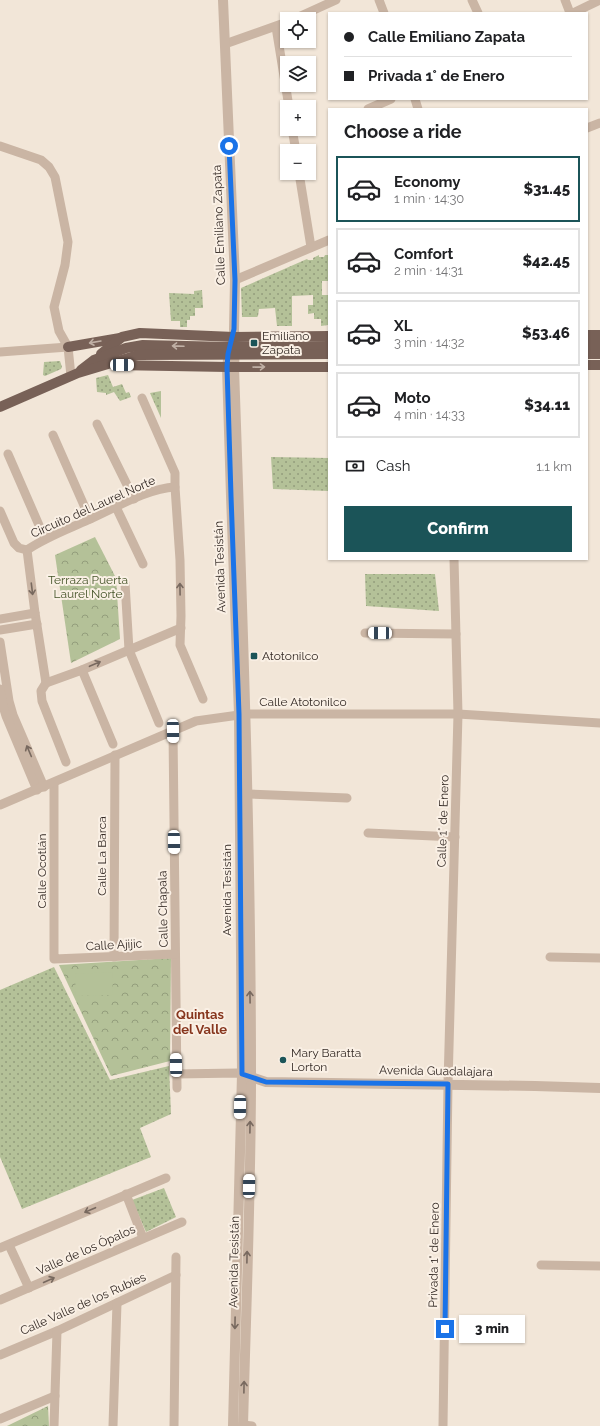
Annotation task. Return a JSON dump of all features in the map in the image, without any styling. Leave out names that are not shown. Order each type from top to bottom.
[{"type":"main road","points":[[68,347],[140,334],[328,354]]},
{"type":"main road","points":[[588,335],[600,335]]},
{"type":"main road","points":[[94,360],[126,348],[143,345],[232,343],[328,336]]},
{"type":"main road","points":[[75,374],[122,337]]},
{"type":"main road","points":[[0,407],[75,374],[108,365],[130,356],[232,343],[328,346]]},
{"type":"main road","points":[[588,344],[600,344]]},
{"type":"main road","points":[[588,354],[600,354]]},
{"type":"main road","points":[[108,365],[328,367]]},
{"type":"main road","points":[[588,365],[600,365]]},
{"type":"street","name":"Calle Emiliano Zapata","points":[[223,0],[235,280],[232,343]]},
{"type":"street","points":[[306,12],[322,3],[336,0]]},
{"type":"street","points":[[379,0],[384,12]]},
{"type":"street","points":[[472,0],[478,12]]},
{"type":"street","points":[[565,0],[571,12]]},
{"type":"street","points":[[574,12],[600,0]]},
{"type":"street","points":[[225,44],[280,25]]},
{"type":"street","points":[[276,27],[288,100]]},
{"type":"street","points":[[370,108],[389,100]]},
{"type":"street","points":[[588,128],[600,122]]},
{"type":"street","points":[[0,146],[41,160],[55,177],[68,242],[65,265],[54,307],[59,331],[68,347],[75,374]]},
{"type":"street","points":[[300,180],[311,248]]},
{"type":"street","points":[[235,280],[328,240]]},
{"type":"street","name":"Avenida Tesistán","points":[[232,343],[231,496],[248,794],[246,1426]]},
{"type":"street","points":[[0,352],[68,347]]},
{"type":"street","points":[[142,398],[175,473],[175,487]]},
{"type":"street","points":[[97,424],[134,499]]},
{"type":"street","points":[[53,435],[90,519]]},
{"type":"street","points":[[8,454],[45,539]]},
{"type":"street","name":"Circuito del Laurel Norte","points":[[46,683],[27,550],[45,539],[134,499],[161,489],[175,487],[180,560],[180,645],[203,699]]},
{"type":"street","points":[[116,507],[142,564]]},
{"type":"street","points":[[0,511],[14,543],[19,548],[27,550]]},
{"type":"street","name":"Calle 1° de Enero","points":[[448,1084],[458,714],[454,560]]},
{"type":"street","points":[[126,582],[128,650],[159,723]]},
{"type":"street","points":[[0,619],[35,613]]},
{"type":"street","points":[[0,630],[37,624]]},
{"type":"street","points":[[66,762],[42,701],[41,691],[46,683],[82,670],[180,628]]},
{"type":"street","points":[[365,633],[456,634]]},
{"type":"street","points":[[0,642],[11,708],[40,789]]},
{"type":"street","points":[[82,670],[113,744]]},
{"type":"street","points":[[0,689],[6,716],[40,789]]},
{"type":"street","name":"Avenida Tesistán","points":[[233,1426],[246,1075],[243,714]]},
{"type":"street","name":"Calle Atotonilco","points":[[0,806],[115,755],[200,720],[243,714],[458,714],[600,723]]},
{"type":"street","name":"Calle Chapala","points":[[173,731],[177,1088]]},
{"type":"street","name":"Calle La Barca","points":[[114,957],[115,755]]},
{"type":"street","name":"Calle Ocotlán","points":[[54,783],[54,959]]},
{"type":"street","points":[[248,794],[347,798]]},
{"type":"street","points":[[368,833],[455,837]]},
{"type":"street","name":"Calle Ajijic","points":[[54,959],[175,954]]},
{"type":"street","points":[[550,956],[600,958]]},
{"type":"street","name":"Avenida Guadalajara","points":[[176,1074],[238,1073],[266,1082],[448,1084],[600,1088]]},
{"type":"street","name":"Privada 1° de Enero","points":[[443,1426],[448,1084]]},
{"type":"street","points":[[29,1288],[4,1247],[166,1178]]},
{"type":"street","points":[[126,1194],[143,1238]]},
{"type":"street","name":"Valle de los Ópalos","points":[[0,1300],[182,1222]]},
{"type":"street","points":[[174,1426],[176,1257]]},
{"type":"street","points":[[541,1265],[600,1266]]},
{"type":"street","name":"Calle Valle de los Rubíes","points":[[0,1355],[57,1331],[176,1275]]},
{"type":"street","points":[[113,1426],[117,1303]]},
{"type":"street","points":[[54,1426],[57,1331]]},
{"type":"street","points":[[3,1421],[55,1396]]},
{"type":"green space","points":[[319,255],[319,257],[324,257],[325,255],[328,255],[328,281],[322,281],[322,295],[328,295],[328,325],[321,326],[321,319],[314,319],[314,313],[308,314],[308,305],[313,305],[313,295],[292,296],[292,326],[277,326],[275,308],[259,309],[257,317],[242,317],[241,288],[307,259],[313,260],[313,258]]},
{"type":"green space","points":[[202,290],[203,308],[195,308],[195,316],[190,316],[190,320],[187,320],[187,327],[180,327],[180,321],[171,321],[169,293],[194,294],[194,291]]},
{"type":"green space","points":[[60,361],[62,367],[61,369],[45,376],[43,375],[44,362]]},
{"type":"green space","points":[[108,375],[113,387],[122,384],[126,393],[129,392],[131,397],[120,401],[114,392],[106,395],[106,393],[97,392],[96,378]]},
{"type":"green space","points":[[161,391],[161,418],[150,393]]},
{"type":"green space","points":[[271,457],[328,458],[328,491],[273,489]]},
{"type":"green space","name":"Terraza Puerta Laurel Norte","points":[[95,537],[116,578],[120,639],[71,663],[55,555]]},
{"type":"green space","points":[[365,574],[435,574],[439,611],[366,606]]},
{"type":"green space","points":[[171,958],[170,1061],[111,1076],[59,965]]},
{"type":"green space","points":[[54,967],[110,1080],[169,1066],[171,1114],[140,1128],[151,1157],[22,1209],[0,1157],[0,990]]},
{"type":"green space","points":[[112,972],[113,995],[76,996],[75,974]]},
{"type":"green space","points":[[164,1188],[176,1217],[146,1232],[132,1200]]},
{"type":"green space","points":[[48,1406],[49,1426],[7,1426]]},
{"type":"place","name":"Emiliano Zapata","points":[[254,343]]},
{"type":"place","name":"Atotonilco","points":[[254,656]]},
{"type":"place","name":"Mary Baratta Lorton","points":[[283,1060]]},
{"type":"district","name":"Quintas del Valle","points":[[200,1022]]},
{"type":"route","points":[[229,146],[235,280],[234,329],[228,354],[227,367],[239,714],[242,1074],[266,1082],[448,1084],[445,1329]]}]
